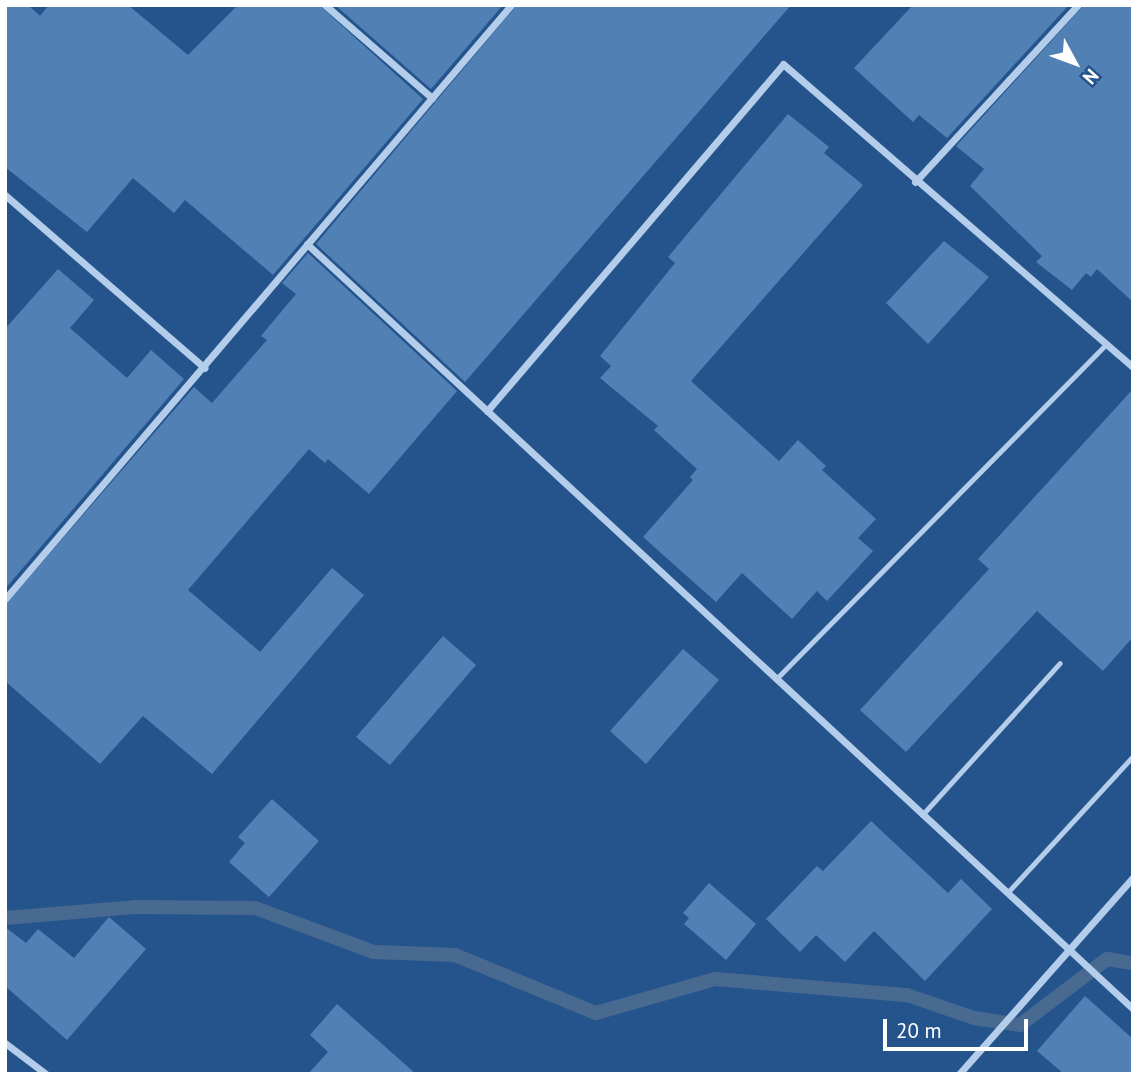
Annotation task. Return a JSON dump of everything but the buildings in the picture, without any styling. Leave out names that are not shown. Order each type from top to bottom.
[{"type":"street","points":[[325,5],[432,98]]},
{"type":"street","points":[[5,599],[205,368],[511,5]]},
{"type":"street","points":[[915,182],[1079,5]]},
{"type":"street","points":[[487,411],[783,64],[915,182],[1133,367]]},
{"type":"street","points":[[5,195],[205,368]]},
{"type":"street","points":[[307,244],[1133,1009]]},
{"type":"street","points":[[959,1074],[1133,877]]},
{"type":"street","points":[[5,1043],[46,1074]]},
{"type":"lane","points":[[776,678],[1106,344]]},
{"type":"lane","points":[[922,815],[1060,663]]},
{"type":"lane","points":[[1007,893],[1133,756]]},
{"type":"waterway","points":[[5,918],[135,907],[255,908],[374,952],[455,955],[596,1013],[715,979],[907,995],[974,1018],[1020,1025],[1107,959],[1133,963]]}]
